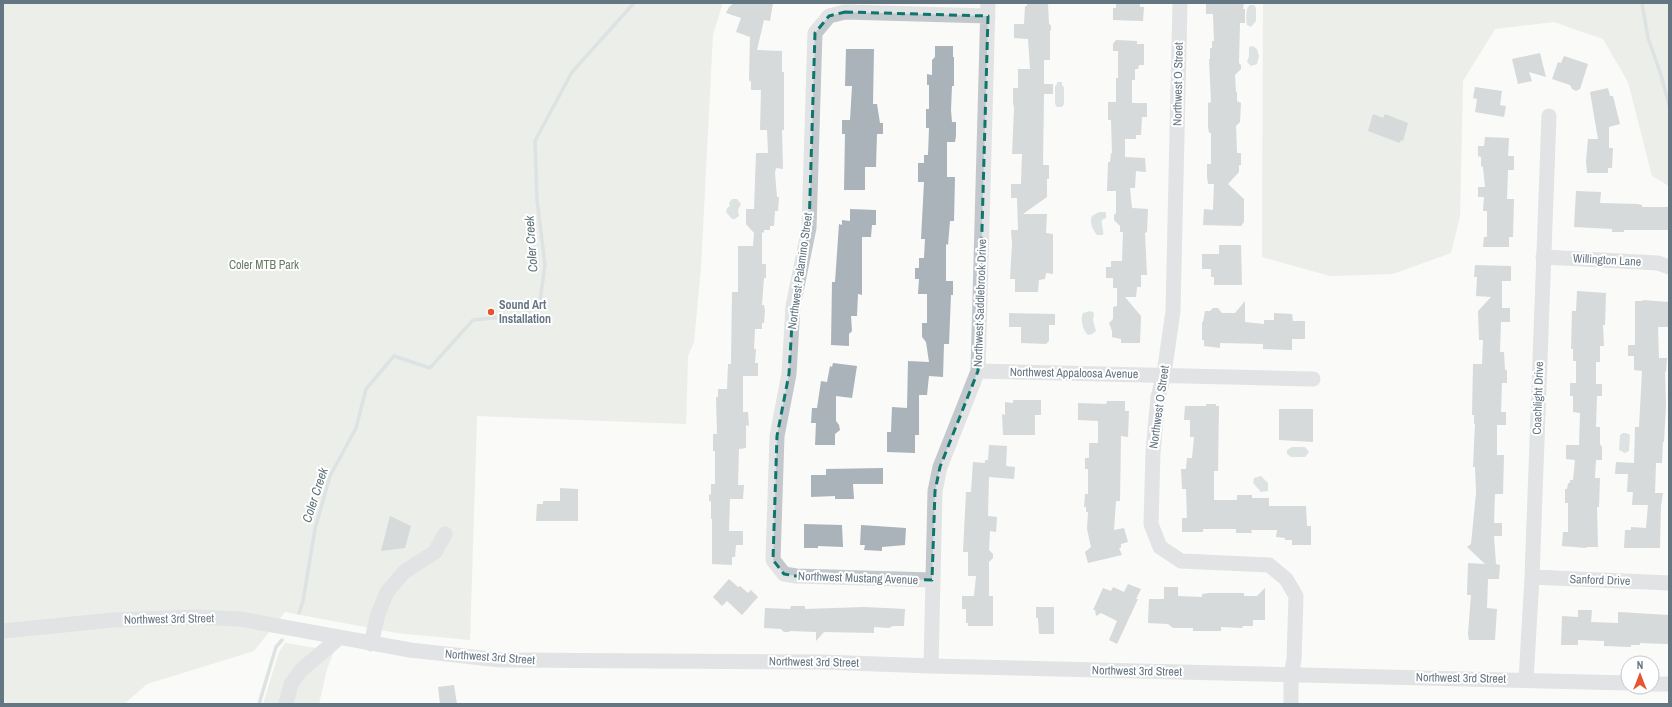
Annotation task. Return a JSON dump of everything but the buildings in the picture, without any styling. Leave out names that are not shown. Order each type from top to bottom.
[{"type":"street","name":"Northwest O Street","points":[[1180,3],[1173,311],[1164,374],[1158,397],[1153,452],[1151,524],[1160,546],[1181,561],[1269,565],[1286,579],[1296,596],[1294,660],[1291,674],[1291,704]]},
{"type":"street","name":"Northwest Palamino Street","points":[[784,574],[773,560],[777,436],[789,374],[793,306],[809,228],[815,33],[829,16],[845,12],[988,10]]},
{"type":"street","name":"Northwest Saddlebrook Drive","points":[[931,666],[935,492],[940,467],[978,371],[988,10]]},
{"type":"street","name":"Coachlight Drive","points":[[1526,680],[1532,577],[1549,116]]},
{"type":"street","name":"Willington Lane","points":[[1543,257],[1658,262],[1669,266]]},
{"type":"street","name":"Northwest Appaloosa Avenue","points":[[978,371],[1164,374],[1313,379]]},
{"type":"street","points":[[371,644],[378,614],[387,592],[404,572],[435,552],[445,534]]},
{"type":"street","name":"Northwest Mustang Avenue","points":[[784,574],[796,576],[932,580]]},
{"type":"street","name":"Sanford Drive","points":[[1532,577],[1669,583]]},
{"type":"street","name":"Northwest 3rd Street","points":[[3,631],[113,620],[197,617],[240,619],[371,644],[500,660],[822,662],[1620,683]]},
{"type":"street","points":[[286,704],[291,684],[301,670],[339,638]]},
{"type":"highlighted area","points":[[845,12],[988,16],[978,371],[940,467],[935,491],[932,580],[796,576],[784,574],[773,560],[777,436],[789,374],[793,306],[809,228],[815,33],[829,16]]},
{"type":"green space","name":"Coler MTB Park","points":[[3,3],[723,3],[713,34],[701,267],[694,342],[688,356],[686,424],[477,416],[470,640],[397,633],[285,612],[254,651],[147,684],[124,704],[3,704]]},
{"type":"green space","points":[[1263,3],[1669,3],[1669,186],[1652,176],[1628,82],[1603,39],[1554,22],[1495,29],[1463,81],[1460,216],[1451,253],[1393,274],[1330,276],[1262,257]]},
{"type":"green space","points":[[285,643],[334,651],[327,669],[319,704],[263,704],[279,652]]},
{"type":"shaded area","points":[[1254,5],[1256,8],[1256,21],[1251,27],[1247,25],[1246,17],[1248,6]]},
{"type":"shaded area","points":[[1253,46],[1257,49],[1259,56],[1257,64],[1251,66],[1247,62],[1249,47]]},
{"type":"shaded area","points":[[1057,82],[1062,82],[1064,87],[1064,104],[1062,107],[1057,107],[1055,104],[1055,86]]},
{"type":"shaded area","points":[[732,199],[737,199],[741,204],[738,210],[739,216],[735,219],[732,219],[726,212]]},
{"type":"shaded area","points":[[1099,212],[1106,212],[1106,218],[1102,220],[1103,235],[1097,235],[1091,223],[1092,216]]},
{"type":"shaded area","points":[[1090,311],[1094,313],[1093,320],[1096,331],[1088,335],[1083,328],[1082,318],[1083,313]]},
{"type":"shaded area","points":[[1623,433],[1630,435],[1629,451],[1625,453],[1619,450],[1620,435]]},
{"type":"shaded area","points":[[1292,447],[1305,447],[1309,452],[1305,457],[1291,457],[1287,454],[1287,450]]},
{"type":"shaded area","points":[[1261,476],[1268,483],[1268,491],[1261,492],[1253,483],[1254,478]]},
{"type":"waterway","name":"Coler Creek","points":[[299,613],[303,601],[315,529],[330,476],[356,428],[366,389],[394,356],[430,368],[473,320],[502,317],[520,320],[540,301],[545,265],[537,200],[535,141],[572,72],[634,3]]},
{"type":"waterway","points":[[1642,3],[1648,38],[1661,75],[1669,105]]},
{"type":"waterway","points":[[259,704],[276,647],[282,640]]},
{"type":"place","name":"Sound Art Installation","points":[[491,312]]}]
